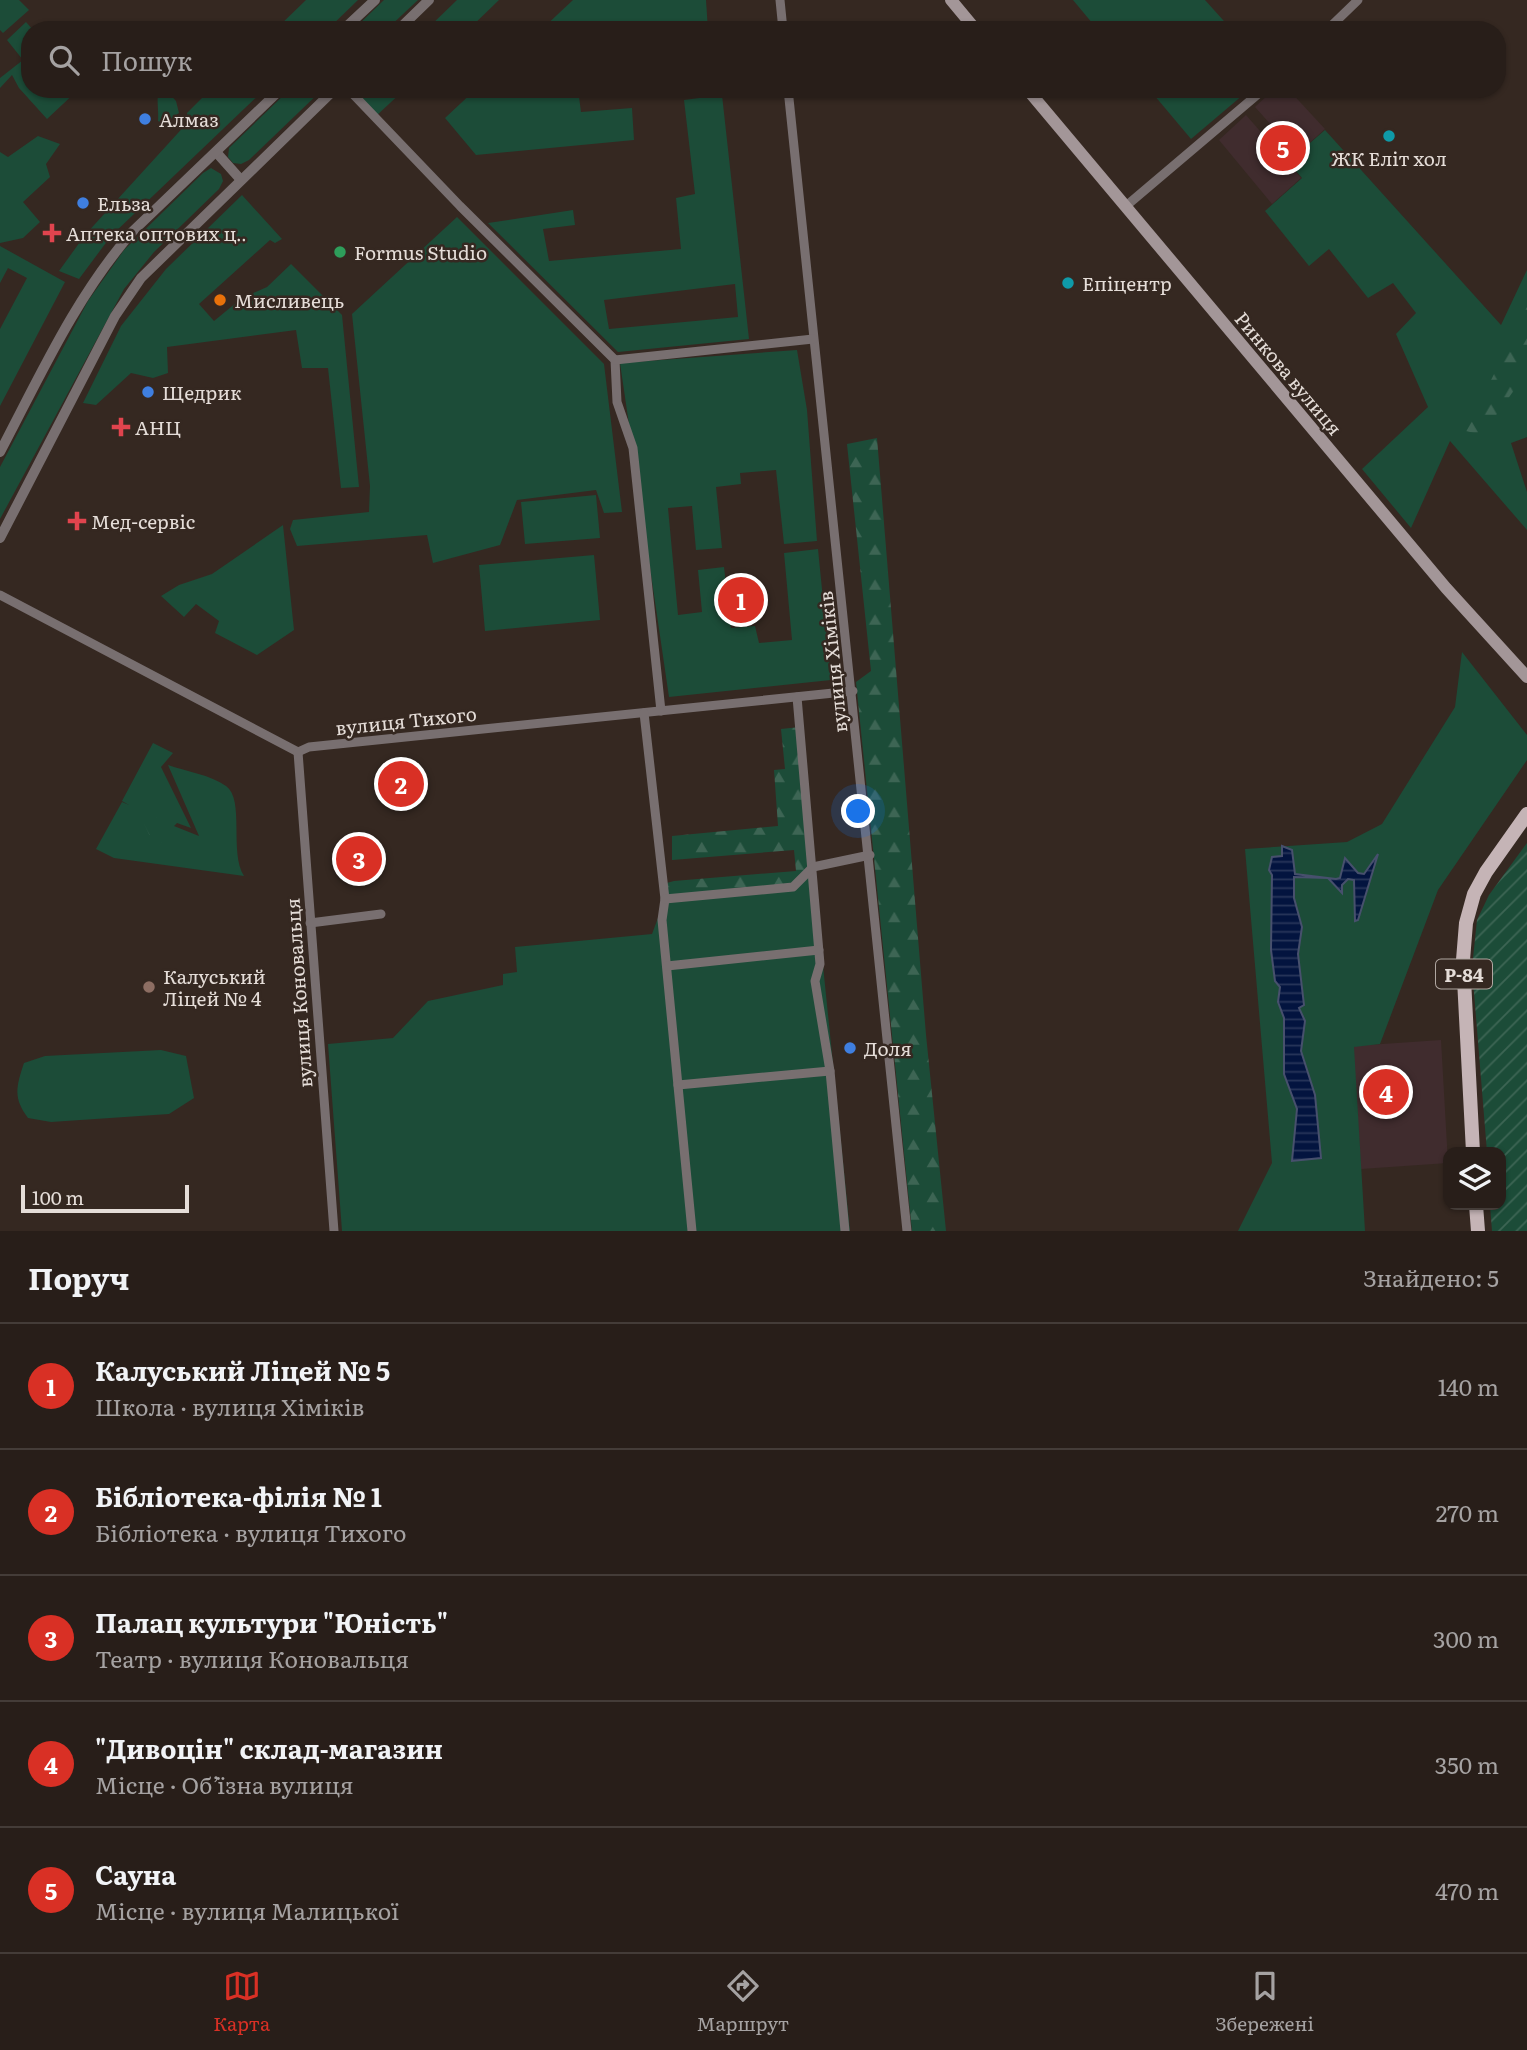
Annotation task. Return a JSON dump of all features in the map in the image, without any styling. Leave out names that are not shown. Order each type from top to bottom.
[{"type":"main road","points":[[951,0],[968,21]]},
{"type":"main road","name":"Ринкова вулиця","points":[[1035,98],[1446,588],[1527,677]]},
{"type":"main road","name":"Р-84","points":[[1474,1147],[1463,960],[1466,923],[1474,894],[1486,872],[1527,814]]},
{"type":"main road","points":[[1476,1210],[1478,1231]]},
{"type":"street","points":[[352,21],[374,0]]},
{"type":"street","points":[[407,21],[429,0]]},
{"type":"street","points":[[780,0],[782,21]]},
{"type":"street","points":[[1336,21],[1358,0]]},
{"type":"street","points":[[0,452],[83,295],[105,264],[133,231],[272,98]]},
{"type":"street","points":[[0,538],[115,316],[141,278],[326,98]]},
{"type":"street","points":[[357,98],[460,206],[615,360],[617,402],[633,448],[661,711]]},
{"type":"street","name":"вулиця Хіміків","points":[[789,98],[853,691],[907,1231]]},
{"type":"street","points":[[1126,206],[1253,98]]},
{"type":"street","points":[[216,152],[241,180]]},
{"type":"street","points":[[615,360],[813,340]]},
{"type":"street","points":[[0,595],[298,752]]},
{"type":"street","name":"вулиця Тихого","points":[[298,752],[309,747],[853,691]]},
{"type":"street","points":[[797,697],[820,964],[815,981],[830,1072],[845,1231]]},
{"type":"street","points":[[644,713],[665,899],[662,920],[692,1231]]},
{"type":"street","name":"вулиця Коновальця","points":[[298,752],[334,1231]]},
{"type":"street","points":[[665,899],[793,887],[813,867],[870,855]]},
{"type":"street","points":[[310,923],[380,915]]},
{"type":"street","points":[[667,966],[819,950]]},
{"type":"street","points":[[678,1085],[830,1072]]},
{"type":"shaded area","points":[[1264,98],[1296,98],[1325,129],[1297,154],[1255,107]]},
{"type":"shaded area","points":[[1246,115],[1301,178],[1272,204],[1219,140]]},
{"type":"shaded area","points":[[1441,1040],[1447,1147],[1443,1147],[1443,1163],[1361,1169],[1353,1046]]},
{"type":"green space","points":[[0,0],[19,0],[29,10],[3,33],[0,30]]},
{"type":"green space","points":[[306,0],[358,0],[336,21],[284,21]]},
{"type":"green space","points":[[384,0],[418,0],[396,21],[362,21]]},
{"type":"green space","points":[[457,0],[499,0],[477,21],[435,21]]},
{"type":"green space","points":[[573,0],[706,0],[707,21],[551,21]]},
{"type":"green space","points":[[1073,0],[1205,0],[1224,21],[1090,21]]},
{"type":"green space","points":[[21,27],[21,58],[7,40]]},
{"type":"green space","points":[[21,62],[21,90],[12,75],[0,88],[0,78]]},
{"type":"green space","points":[[28,98],[69,98],[47,119]]},
{"type":"green space","points":[[158,98],[173,98],[179,113],[164,124],[158,121]]},
{"type":"green space","points":[[202,98],[256,98],[111,236],[79,279],[59,271],[85,235],[188,122],[187,113]]},
{"type":"green space","points":[[281,98],[314,98],[249,160],[241,164],[233,163],[228,157],[229,148]]},
{"type":"green space","points":[[357,98],[395,98],[375,117]]},
{"type":"green space","points":[[466,98],[579,98],[581,112],[632,108],[634,140],[476,155],[445,118]]},
{"type":"green space","points":[[722,98],[749,339],[618,352],[488,223],[573,210],[575,225],[543,229],[549,261],[681,249],[676,198],[695,194],[684,100]],"holes":[[[735,284],[738,317],[609,329],[604,300]]]},
{"type":"green space","points":[[1157,98],[1239,98],[1191,139]]},
{"type":"green space","points":[[1325,130],[1501,325],[1527,270],[1527,437],[1511,443],[1527,492],[1527,530],[1450,441],[1411,528],[1362,469],[1428,407],[1396,334],[1416,313],[1393,283],[1368,298],[1329,249],[1309,266],[1265,211],[1302,178],[1288,162]]},
{"type":"green space","points":[[38,136],[60,144],[46,164],[50,177],[23,202],[40,222],[23,238],[0,243],[0,152],[8,157]]},
{"type":"green space","points":[[211,168],[221,174],[223,181],[219,189],[154,252],[124,289],[0,519],[0,467],[88,301],[124,250]]},
{"type":"green space","points":[[242,195],[282,239],[275,243],[270,240],[199,304],[214,321],[242,298],[267,287],[291,264],[342,315],[359,487],[341,488],[328,368],[302,368],[296,330],[167,347],[168,373],[153,378],[131,373],[96,405],[83,403],[121,326],[166,269]]},
{"type":"green space","points":[[457,217],[604,364],[622,512],[604,513],[596,490],[517,500],[500,545],[433,563],[427,535],[297,546],[290,529],[293,520],[369,512],[370,486],[352,314]]},
{"type":"green space","points":[[0,246],[65,282],[0,406],[0,329],[27,278],[8,268],[0,283]]},
{"type":"green space","points":[[1527,307],[1527,372],[1482,435],[1466,431]]},
{"type":"green space","points":[[797,350],[807,410],[817,541],[784,544],[776,470],[740,473],[741,484],[716,487],[722,548],[696,550],[692,506],[668,508],[678,615],[702,612],[698,570],[724,567],[731,628],[755,626],[759,643],[792,640],[784,553],[818,549],[831,680],[669,697],[620,363]]},
{"type":"green space","points":[[877,438],[926,1035],[946,1231],[912,1231],[856,682],[871,671],[847,444]]},
{"type":"green space","points":[[596,495],[600,538],[525,544],[521,502]]},
{"type":"green space","points":[[283,525],[294,630],[257,655],[215,633],[219,621],[196,604],[184,617],[161,596],[179,585],[212,574]]},
{"type":"green space","points":[[594,555],[600,620],[485,631],[479,565]]},
{"type":"green space","points":[[1462,652],[1527,735],[1527,760],[1438,890],[1380,1044],[1354,1047],[1365,1231],[1238,1231],[1272,1163],[1245,849],[1347,842],[1382,824],[1455,707]]},
{"type":"green space","points":[[800,727],[813,867],[793,887],[665,899],[663,884],[674,881],[796,871],[794,850],[672,860],[672,836],[778,826],[774,770],[785,769],[781,729]]},
{"type":"green space","points":[[153,743],[173,753],[161,767],[191,828],[177,823],[174,826],[199,836],[168,765],[213,779],[232,793],[235,802],[238,854],[244,876],[114,858],[96,849],[122,802],[129,805],[122,801]]},
{"type":"green space","points":[[137,809],[173,825],[156,851],[149,846],[149,834]]},
{"type":"green space","points":[[1527,843],[1527,1231],[1492,1231],[1490,1210],[1506,1210],[1506,1147],[1487,1147],[1472,968],[1477,920],[1489,895]]},
{"type":"green space","points":[[813,867],[850,1231],[342,1231],[328,1044],[393,1038],[428,1001],[503,985],[503,974],[517,972],[515,947],[652,934],[665,899],[793,887]]},
{"type":"green space","points":[[161,1050],[186,1056],[194,1098],[169,1114],[51,1122],[28,1118],[20,1104],[17,1092],[24,1063],[45,1056]]},
{"type":"water","points":[[1282,846],[1292,850],[1295,874],[1328,878],[1294,877],[1294,898],[1302,927],[1298,954],[1304,1005],[1299,1008],[1305,1021],[1301,1051],[1315,1095],[1321,1158],[1292,1161],[1297,1109],[1284,1074],[1284,1018],[1278,1002],[1280,987],[1275,981],[1271,950],[1272,875],[1269,870],[1272,857],[1282,856]]},
{"type":"water","points":[[1378,854],[1358,920],[1355,921],[1354,880],[1348,879],[1342,885],[1342,893],[1328,878],[1340,878],[1345,858],[1358,873],[1364,874]]},
{"type":"place","name":"Алмаз","points":[[145,119]]},
{"type":"place","name":"ЖК Еліт хол","points":[[1389,136]]},
{"type":"place","name":"Сауна","points":[[1283,148]]},
{"type":"place","name":"Ельза","points":[[83,203]]},
{"type":"place","name":"Аптека оптових ц‥","points":[[52,233]]},
{"type":"place","name":"Formus Studio","points":[[340,252]]},
{"type":"place","name":"Епіцентр","points":[[1068,283]]},
{"type":"place","name":"Мисливець","points":[[220,300]]},
{"type":"place","name":"Щедрик","points":[[148,392]]},
{"type":"place","name":"АНЦ","points":[[121,427]]},
{"type":"place","name":"Мед-сервіс","points":[[77,521]]},
{"type":"place","name":"Калуський Ліцей № 5","points":[[741,600]]},
{"type":"place","name":"Бібліотека-філія № 1","points":[[401,784]]},
{"type":"place","name":"Палац культури \"Юність\"","points":[[359,859]]},
{"type":"place","name":"Калуський Ліцей № 4","points":[[149,987]]},
{"type":"place","name":"Доля","points":[[850,1048]]},
{"type":"place","name":"\"Дивоцін\" склад-магазин","points":[[1386,1092]]}]
